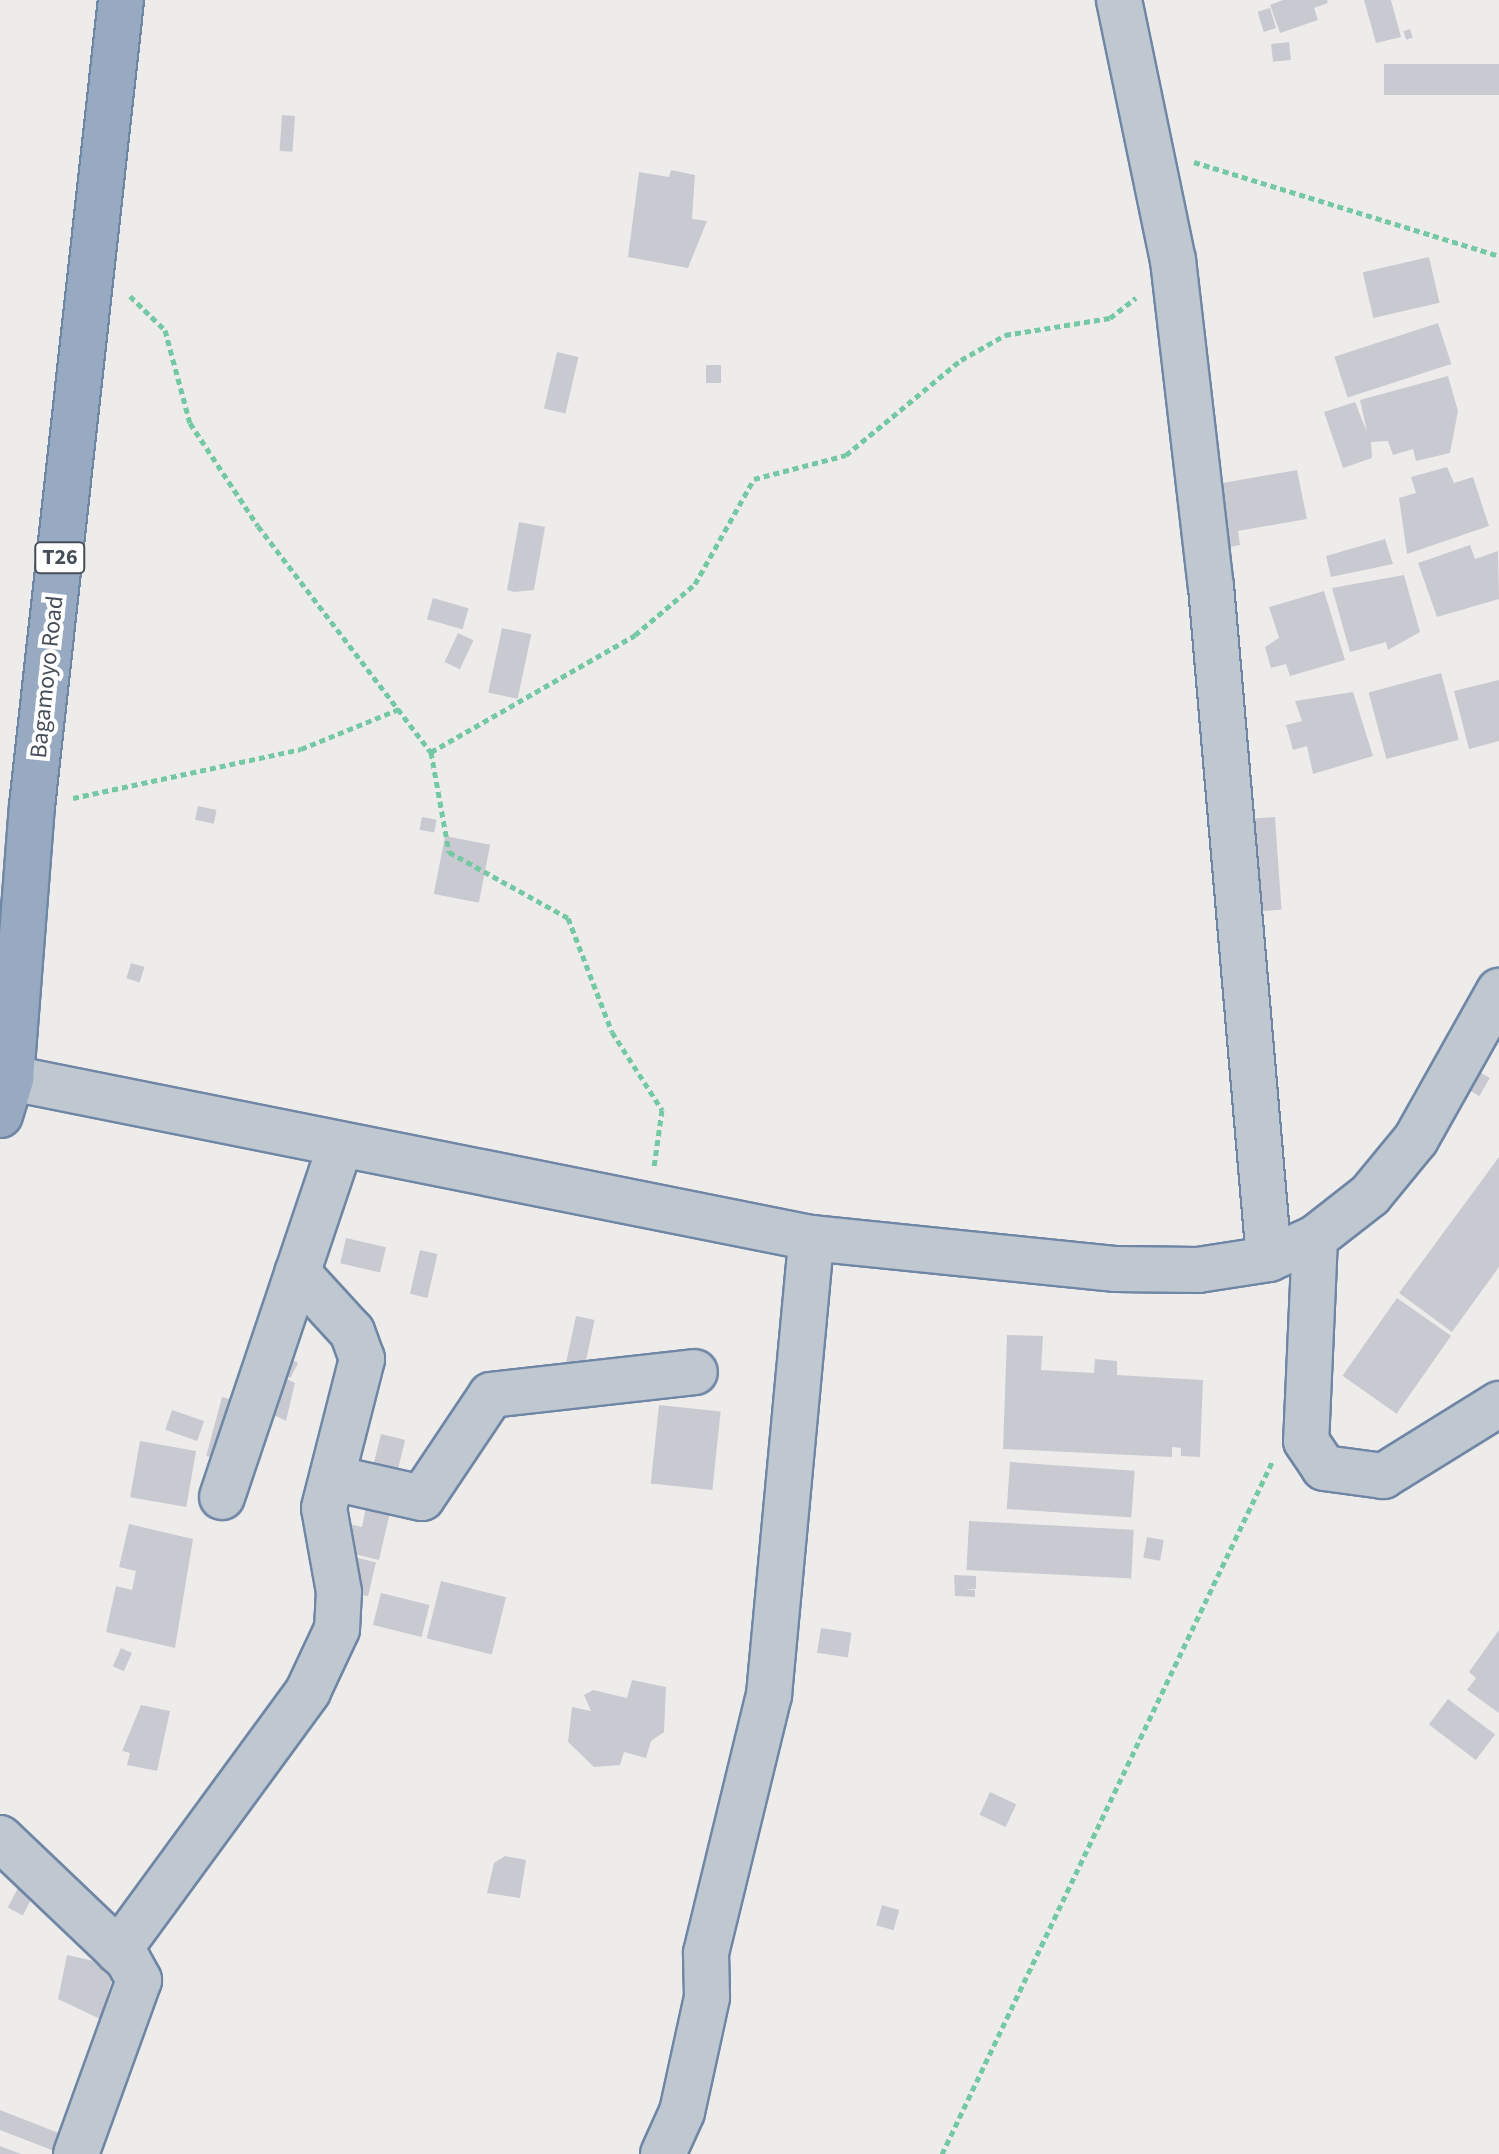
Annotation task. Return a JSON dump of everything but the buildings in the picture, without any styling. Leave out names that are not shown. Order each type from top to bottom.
[{"type":"highway","name":"Bagamoyo Road","points":[[5,1096],[32,806],[121,0]]},
{"type":"street","points":[[1119,0],[1173,260],[1211,586],[1269,1259]]},
{"type":"street","points":[[5,1096],[339,1149],[811,1238],[1116,1269],[1198,1270],[1269,1259],[1315,1238],[1370,1195],[1416,1139],[1499,991]]},
{"type":"street","points":[[222,1497],[339,1149]]},
{"type":"street","points":[[663,2154],[682,2112],[707,1997],[706,1953],[769,1695],[811,1238]]},
{"type":"street","points":[[1315,1238],[1306,1441],[1324,1468],[1383,1476],[1499,1404]]},
{"type":"street","points":[[118,1951],[308,1691],[330,1648],[339,1611],[324,1525],[362,1359],[352,1332],[297,1272]]},
{"type":"street","points":[[333,1478],[422,1498],[491,1395],[695,1372]]},
{"type":"street","points":[[0,1838],[118,1951],[139,1980],[76,2154]]},
{"type":"path","points":[[1151,149],[1499,256]]},
{"type":"path","points":[[431,752],[635,635],[695,584],[754,479],[846,455],[961,360],[1005,335],[1117,315],[1173,260]]},
{"type":"path","points":[[93,261],[165,330],[190,423],[431,752],[449,852],[568,918],[612,1032],[662,1110],[645,1207]]},
{"type":"path","points":[[32,806],[301,749],[399,709]]},
{"type":"path","points":[[942,2154],[1279,1449]]}]
